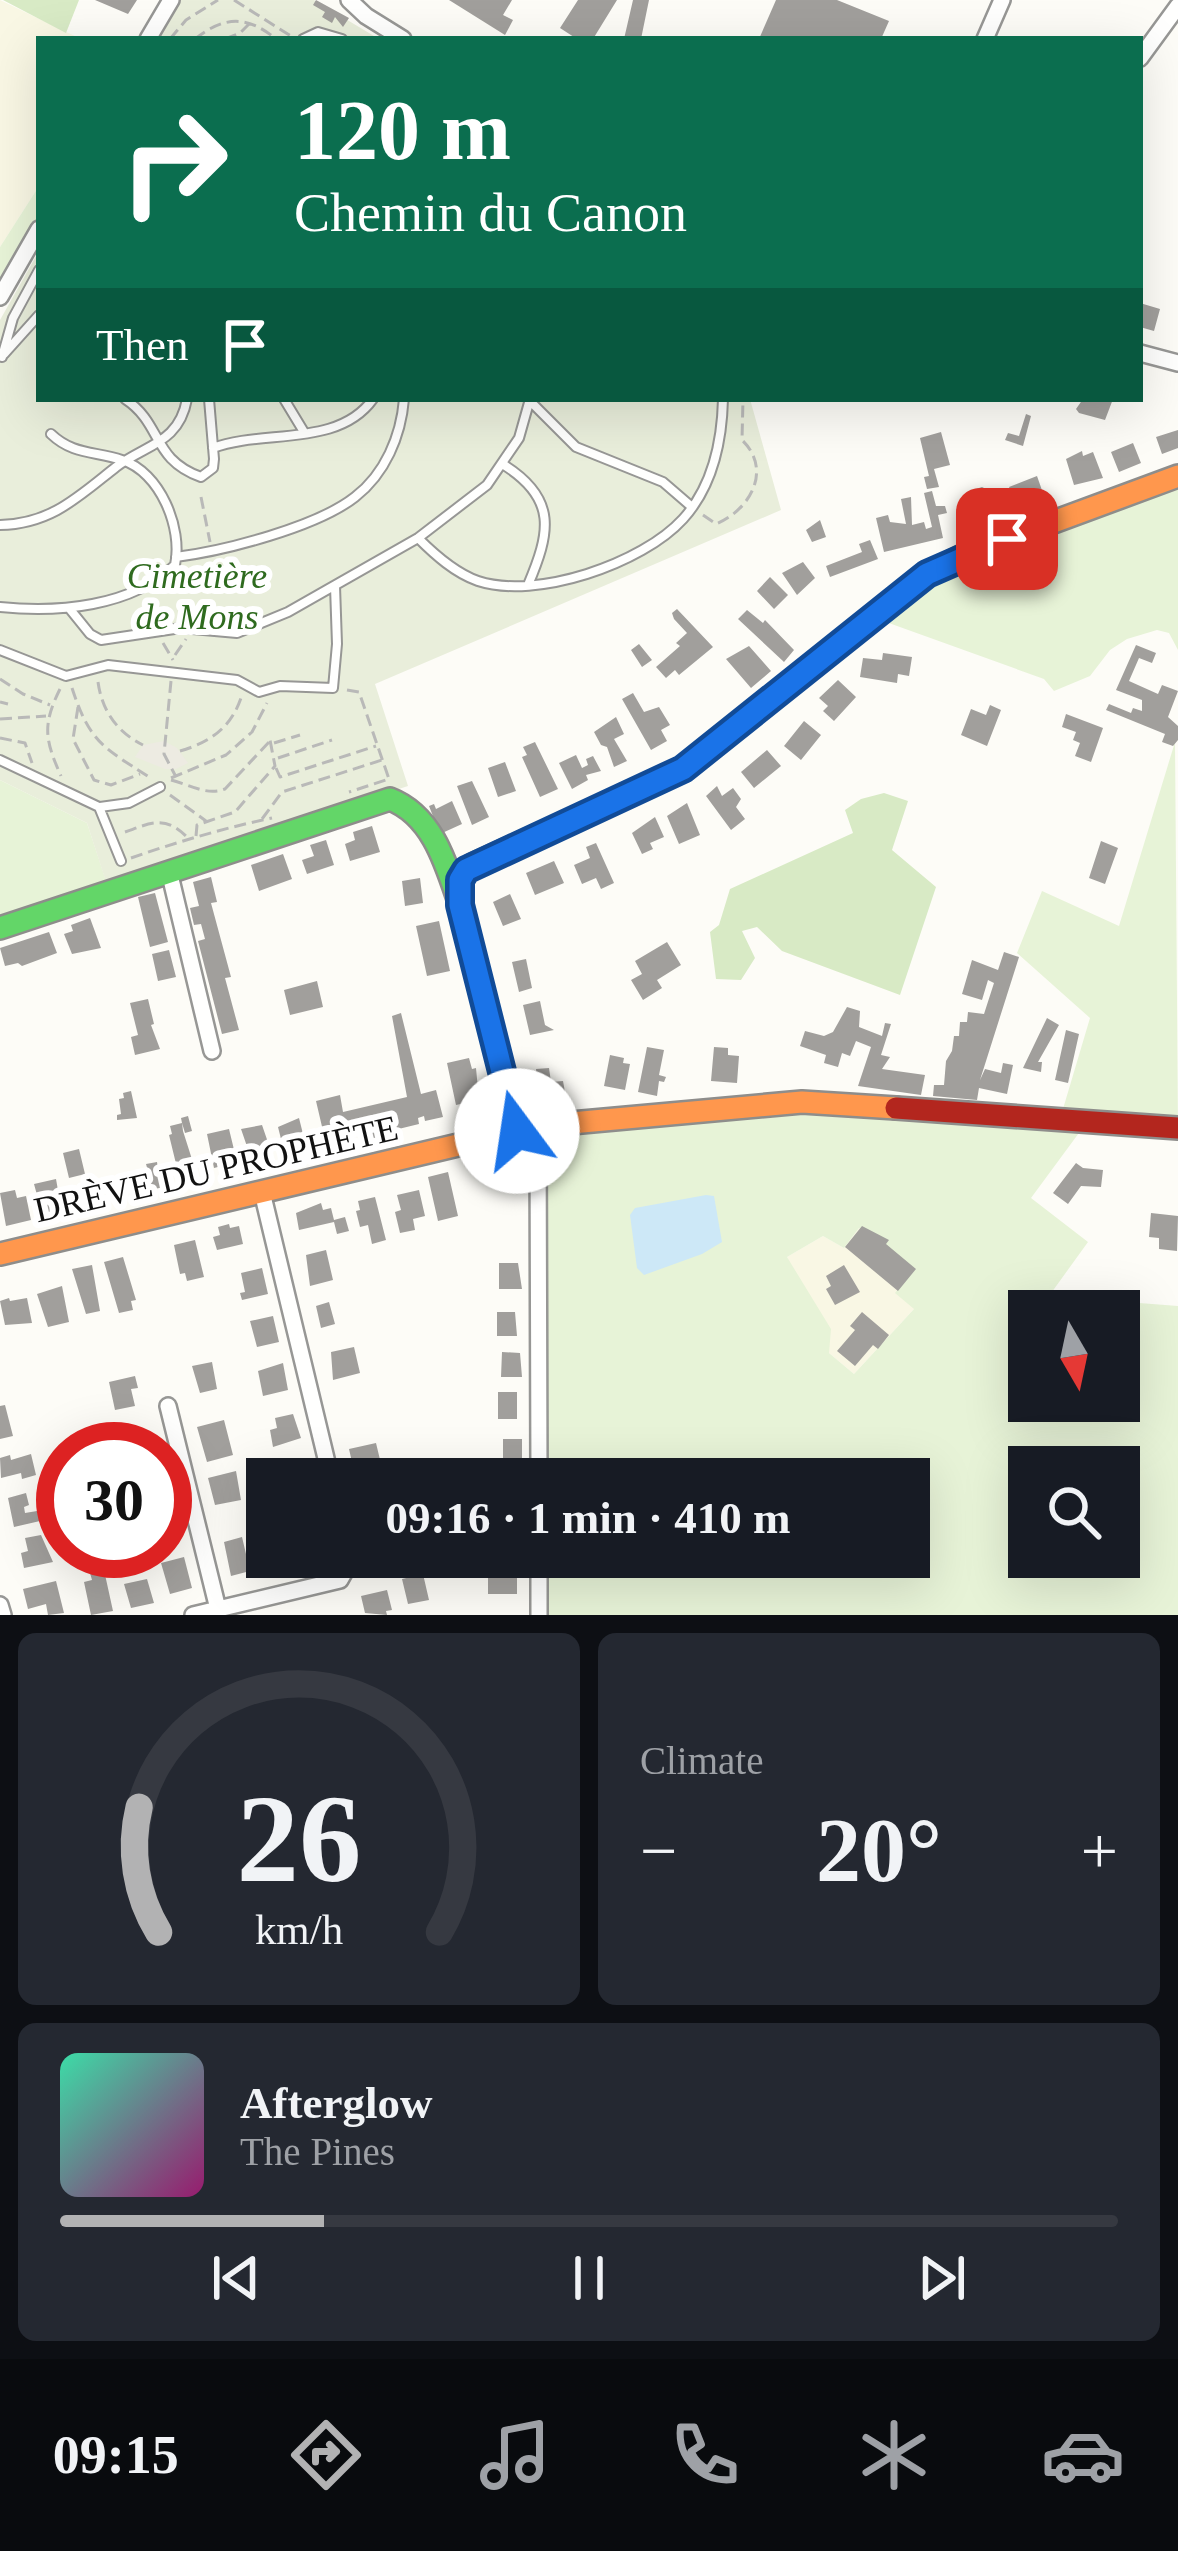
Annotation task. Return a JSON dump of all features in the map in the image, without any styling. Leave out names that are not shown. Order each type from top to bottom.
[{"type":"street","points":[[150,36],[171,0]]},
{"type":"street","points":[[349,0],[398,36]]},
{"type":"street","points":[[986,36],[1002,0]]},
{"type":"street","points":[[1143,54],[1178,6]]},
{"type":"street","points":[[0,297],[36,234]]},
{"type":"street","points":[[1143,354],[1178,363]]},
{"type":"street","points":[[460,905],[460,880],[472,865],[683,769],[927,574],[964,555],[1178,476]]},
{"type":"street","points":[[0,928],[390,799],[403,802],[418,815],[451,877],[528,1128],[538,1458]]},
{"type":"street","points":[[169,871],[212,1051]]},
{"type":"street","name":"DRÈVE DU PROPHÈTE","points":[[0,1254],[528,1128],[802,1102],[1178,1128]]},
{"type":"street","points":[[262,1192],[326,1458]]},
{"type":"street","points":[[168,1406],[218,1609]]},
{"type":"street","points":[[193,1615],[341,1578]]},
{"type":"street","points":[[539,1578],[539,1615]]},
{"type":"street","points":[[0,1605],[2,1615]]},
{"type":"lane","points":[[1,358],[13,318],[36,276]]},
{"type":"lane","points":[[1,358],[36,318]]},
{"type":"lane","points":[[129,402],[145,415],[158,445],[176,465],[201,477],[212,468],[208,402]]},
{"type":"lane","points":[[0,525],[36,521],[80,498],[177,429],[186,402]]},
{"type":"lane","points":[[286,402],[304,432]]},
{"type":"lane","points":[[212,448],[324,429],[362,414],[371,402]]},
{"type":"lane","points":[[176,557],[290,528],[354,498],[396,443],[403,402]]},
{"type":"lane","points":[[68,608],[101,640],[160,630],[237,633],[254,628],[418,538],[488,485],[519,438],[530,402]]},
{"type":"lane","points":[[533,402],[576,447],[663,482],[692,507]]},
{"type":"lane","points":[[542,410],[549,402]]},
{"type":"lane","points":[[418,538],[474,580],[503,587],[572,578],[625,559],[667,534],[692,507],[713,468],[723,402]]},
{"type":"lane","points":[[0,607],[68,608],[144,587],[175,565],[178,533],[154,487],[127,461],[74,451],[51,434]]},
{"type":"lane","points":[[504,465],[536,492],[544,514],[546,541],[528,585]]},
{"type":"lane","points":[[0,650],[66,676],[108,665],[245,683],[259,692],[280,686],[333,688],[334,586]]},
{"type":"lane","points":[[0,760],[99,807],[129,803],[160,787]]},
{"type":"lane","points":[[99,807],[121,861]]},
{"type":"path","points":[[173,36],[186,20],[218,0]]},
{"type":"path","points":[[234,0],[295,36]]},
{"type":"path","points":[[200,36],[228,20],[251,22],[272,36]]},
{"type":"path","points":[[232,36],[251,22]]},
{"type":"path","points":[[692,507],[716,524],[736,514],[752,493],[757,470],[751,448],[742,440],[742,402]]},
{"type":"path","points":[[201,497],[211,550]]},
{"type":"path","points":[[174,656],[181,652],[188,629]]},
{"type":"path","points":[[160,630],[174,656],[164,754],[175,775]]},
{"type":"path","points":[[98,668],[100,698],[110,717],[143,746]]},
{"type":"path","points":[[66,676],[52,705],[46,738],[70,794]]},
{"type":"path","points":[[66,676],[100,746],[206,821]]},
{"type":"path","points":[[0,679],[52,705]]},
{"type":"path","points":[[180,751],[224,728],[236,713],[245,683]]},
{"type":"path","points":[[333,688],[359,692],[389,778],[350,792]]},
{"type":"path","points":[[160,787],[175,775],[214,762],[241,743],[261,719],[269,689]]},
{"type":"path","points":[[0,702],[8,704]]},
{"type":"path","points":[[79,705],[73,740],[94,780],[124,783],[142,772]]},
{"type":"path","points":[[0,719],[49,716]]},
{"type":"path","points":[[272,744],[300,735]]},
{"type":"path","points":[[0,738],[25,743],[34,777]]},
{"type":"path","points":[[170,780],[216,793],[244,772],[271,740],[285,791]]},
{"type":"path","points":[[276,758],[332,740]]},
{"type":"path","points":[[280,777],[377,745]]},
{"type":"path","points":[[261,820],[285,791],[382,760]]},
{"type":"path","points":[[196,836],[197,825],[235,812],[275,766]]},
{"type":"path","points":[[121,861],[188,838],[274,818]]},
{"type":"path","points":[[112,837],[159,820],[174,825],[188,838]]},
{"type":"shaded area","points":[[0,0],[75,36],[36,36],[36,191],[0,247]]},
{"type":"shaded area","points":[[164,741],[177,748],[188,763],[165,769],[135,757],[143,745]]},
{"type":"shaded area","points":[[859,1228],[912,1271],[914,1309],[854,1374],[829,1353],[787,1257],[823,1236],[844,1248]]},
{"type":"green space","points":[[3,0],[79,0],[66,33]]},
{"type":"green space","points":[[180,0],[314,0],[374,36],[160,36]]},
{"type":"green space","points":[[36,191],[36,234],[0,297],[0,247]]},
{"type":"green space","name":"Cimetière de Mons","points":[[36,256],[36,402],[751,402],[781,510],[375,684],[408,786],[107,885],[87,823],[0,780],[0,320]]},
{"type":"green space","points":[[1178,489],[1178,650],[1169,633],[1157,630],[1127,639],[1110,650],[1090,676],[1054,691],[1044,679],[886,622],[916,598],[986,560]]},
{"type":"green space","points":[[1175,742],[1178,1128],[1087,1122],[1031,1198],[1088,1242],[1053,1290],[1008,1290],[1008,1422],[1140,1422],[1140,1303],[1178,1306],[1178,1615],[539,1615],[539,1578],[930,1578],[930,1458],[539,1458],[538,1126],[751,1106],[1060,1119],[1090,1018],[1017,953],[1042,891],[1119,926]],"holes":[[[859,1228],[912,1271],[895,1293],[914,1309],[854,1374],[829,1353],[831,1329],[787,1257],[823,1236],[844,1248]]]},
{"type":"green space","points":[[0,780],[87,823],[109,890],[0,928]]},
{"type":"green space","points":[[884,793],[908,801],[892,850],[936,887],[900,995],[782,951],[757,927],[742,931],[755,958],[741,980],[716,979],[710,932],[719,925],[730,889],[853,833],[845,810],[861,799]]},
{"type":"water","points":[[714,1196],[722,1242],[644,1275],[637,1268],[630,1215],[635,1208]]},
{"type":"building","points":[[95,0],[137,0],[128,14]]},
{"type":"building","points":[[316,0],[349,18],[343,27],[335,17],[332,23],[322,17],[325,12],[313,5]]},
{"type":"building","points":[[449,0],[512,0],[503,15],[513,20],[505,35]]},
{"type":"building","points":[[578,0],[617,0],[595,36],[572,36],[560,28]]},
{"type":"building","points":[[633,0],[649,0],[642,36],[625,36]]},
{"type":"building","points":[[776,0],[837,0],[889,21],[882,36],[760,36]]},
{"type":"building","points":[[1143,304],[1160,309],[1154,331],[1143,328]]},
{"type":"building","points":[[1081,402],[1112,402],[1105,420],[1076,409]]},
{"type":"building","points":[[1026,414],[1031,416],[1023,446],[1005,440],[1008,433],[1019,436]]},
{"type":"building","points":[[1178,430],[1178,448],[1162,454],[1156,437]]},
{"type":"building","points":[[941,432],[950,465],[934,469],[939,487],[927,489],[924,477],[929,476],[920,438]]},
{"type":"building","points":[[1133,443],[1141,463],[1119,472],[1111,452]]},
{"type":"building","points":[[1082,451],[1083,456],[1093,452],[1103,478],[1074,485],[1066,459]]},
{"type":"building","points":[[1037,476],[1044,496],[1016,504],[1009,487]]},
{"type":"building","points":[[982,487],[994,519],[983,521],[976,489]]},
{"type":"building","points":[[932,491],[936,506],[945,506],[947,513],[938,515],[943,538],[884,552],[876,518],[888,515],[890,522],[906,524],[901,499],[911,497],[912,525],[924,522],[926,529],[932,527],[924,493]]},
{"type":"building","points":[[820,520],[826,537],[812,542],[806,530]]},
{"type":"building","points":[[870,540],[878,559],[830,577],[826,566],[862,552],[859,544]]},
{"type":"building","points":[[803,562],[815,578],[797,595],[782,573]]},
{"type":"building","points":[[770,577],[788,595],[774,609],[757,591]]},
{"type":"building","points":[[677,609],[713,647],[679,675],[675,670],[666,678],[656,667],[687,633],[674,619],[672,613]]},
{"type":"building","points":[[747,610],[765,620],[794,650],[784,662],[738,619]]},
{"type":"building","points":[[639,644],[652,660],[642,667],[631,650]]},
{"type":"building","points":[[1136,645],[1156,653],[1152,663],[1139,658],[1129,681],[1158,694],[1162,685],[1178,691],[1168,717],[1178,726],[1173,746],[1162,742],[1165,734],[1106,710],[1109,704],[1131,713],[1133,708],[1142,711],[1142,700],[1116,690]]},
{"type":"building","points":[[749,646],[771,671],[751,688],[726,659]]},
{"type":"building","points":[[883,653],[912,657],[909,676],[898,674],[897,683],[860,677],[863,658],[882,660]]},
{"type":"building","points":[[838,680],[856,697],[834,721],[823,711],[828,706],[819,698]]},
{"type":"building","points":[[633,693],[644,712],[659,707],[670,725],[661,730],[667,741],[651,750],[622,699]]},
{"type":"building","points":[[990,705],[1001,710],[987,746],[961,735],[971,709],[986,715]]},
{"type":"building","points":[[1066,714],[1103,728],[1091,762],[1075,756],[1080,743],[1073,740],[1076,732],[1062,727]]},
{"type":"building","points":[[616,717],[624,734],[614,739],[627,761],[614,767],[607,747],[594,732]]},
{"type":"building","points":[[804,721],[821,735],[801,760],[784,746]]},
{"type":"building","points":[[535,742],[558,789],[540,797],[522,757],[527,755],[523,747]]},
{"type":"building","points":[[767,750],[781,766],[754,788],[741,772]]},
{"type":"building","points":[[576,755],[582,768],[593,756],[601,771],[586,775],[588,780],[572,789],[559,763]]},
{"type":"building","points":[[505,762],[516,791],[498,797],[488,768]]},
{"type":"building","points":[[472,781],[489,817],[472,825],[457,786]]},
{"type":"building","points":[[717,786],[722,796],[733,788],[741,799],[736,807],[745,819],[731,830],[706,796]]},
{"type":"building","points":[[452,801],[462,824],[440,834],[429,806],[434,804],[436,809]]},
{"type":"building","points":[[687,803],[700,835],[679,844],[667,816]]},
{"type":"building","points":[[655,817],[664,837],[650,843],[653,849],[642,854],[632,833]]},
{"type":"building","points":[[372,826],[380,852],[350,861],[345,844],[355,840],[353,832]]},
{"type":"building","points":[[326,840],[334,865],[307,874],[302,860],[314,856],[310,845]]},
{"type":"building","points":[[1101,841],[1118,848],[1105,884],[1089,878]]},
{"type":"building","points":[[596,843],[614,883],[601,889],[596,878],[582,884],[574,865],[590,858],[586,847]]},
{"type":"building","points":[[283,854],[292,879],[259,891],[251,865]]},
{"type":"building","points":[[554,861],[564,883],[535,895],[526,873]]},
{"type":"building","points":[[211,877],[217,902],[211,903],[239,1030],[222,1034],[198,941],[205,939],[201,924],[194,925],[190,908],[199,906],[193,882]]},
{"type":"building","points":[[420,878],[423,903],[405,906],[402,881]]},
{"type":"building","points":[[155,893],[168,942],[150,947],[138,897]]},
{"type":"building","points":[[510,894],[521,919],[503,926],[493,902]]},
{"type":"building","points":[[90,918],[101,948],[72,954],[64,934],[73,931],[71,925]]},
{"type":"building","points":[[439,921],[450,971],[427,976],[416,926]]},
{"type":"building","points":[[49,932],[57,953],[22,966],[5,966],[0,948]]},
{"type":"building","points":[[667,942],[681,965],[657,980],[662,988],[643,1000],[631,980],[642,974],[635,961]]},
{"type":"building","points":[[169,950],[176,977],[158,981],[152,954]]},
{"type":"building","points":[[1004,952],[1019,957],[980,1080],[985,1069],[1001,1073],[1003,1063],[1013,1065],[1007,1094],[979,1088],[977,1100],[933,1096],[934,1085],[944,1085],[946,1061],[954,1036],[959,1036],[960,1022],[967,1022],[968,1012],[984,1014],[994,983],[988,980],[982,1000],[962,994],[972,960],[998,970]]},
{"type":"building","points":[[526,959],[532,988],[519,992],[512,962]]},
{"type":"building","points":[[317,981],[323,1007],[290,1015],[284,990]]},
{"type":"building","points":[[148,999],[160,1049],[135,1055],[131,1037],[138,1035],[130,1003]]},
{"type":"building","points":[[540,1001],[545,1025],[554,1030],[530,1035],[523,1005]]},
{"type":"building","points":[[847,1007],[860,1011],[859,1027],[882,1036],[885,1023],[891,1024],[881,1055],[890,1057],[882,1069],[925,1075],[921,1095],[858,1086],[871,1047],[856,1041],[850,1056],[842,1053],[838,1067],[824,1063],[826,1055],[800,1046],[805,1031],[824,1036],[833,1032]]},
{"type":"building","points":[[401,1013],[421,1094],[436,1090],[443,1117],[425,1121],[424,1116],[418,1118],[419,1124],[377,1138],[364,1137],[364,1130],[348,1133],[351,1143],[327,1148],[316,1101],[340,1095],[343,1112],[407,1097],[392,1016]]},
{"type":"building","points":[[1047,1018],[1059,1025],[1038,1062],[1042,1062],[1041,1072],[1023,1068]]},
{"type":"building","points":[[1066,1030],[1079,1034],[1068,1083],[1055,1080]]},
{"type":"building","points":[[647,1047],[664,1050],[659,1075],[666,1077],[659,1081],[657,1096],[638,1092]]},
{"type":"building","points":[[714,1047],[728,1048],[728,1055],[739,1056],[737,1083],[711,1081]]},
{"type":"building","points":[[610,1055],[630,1064],[625,1090],[604,1086]]},
{"type":"building","points":[[469,1058],[472,1069],[476,1068],[479,1100],[456,1105],[447,1063]]},
{"type":"building","points":[[549,1068],[551,1082],[563,1081],[565,1092],[539,1095],[536,1069]]},
{"type":"building","points":[[131,1091],[137,1118],[117,1120],[119,1099]]},
{"type":"building","points":[[188,1116],[192,1131],[185,1133],[181,1118]]},
{"type":"building","points":[[299,1118],[306,1146],[284,1151],[278,1127]]},
{"type":"building","points":[[182,1123],[196,1172],[179,1176],[169,1135],[170,1126]]},
{"type":"building","points":[[262,1125],[272,1154],[251,1158],[241,1129]]},
{"type":"building","points":[[229,1129],[237,1162],[214,1168],[207,1134]]},
{"type":"building","points":[[527,1142],[529,1162],[497,1163],[497,1147]]},
{"type":"building","points":[[79,1149],[85,1174],[69,1178],[63,1153]]},
{"type":"building","points":[[157,1162],[158,1169],[164,1167],[168,1186],[146,1191],[142,1172],[148,1171],[146,1164]]},
{"type":"building","points":[[1076,1163],[1103,1170],[1101,1187],[1081,1186],[1068,1204],[1053,1193]]},
{"type":"building","points":[[448,1172],[458,1216],[438,1221],[428,1177]]},
{"type":"building","points":[[529,1173],[530,1192],[514,1192],[519,1174]]},
{"type":"building","points":[[56,1179],[62,1213],[43,1217],[34,1184]]},
{"type":"building","points":[[15,1190],[17,1198],[26,1196],[31,1220],[6,1226],[0,1193]]},
{"type":"building","points":[[419,1190],[425,1216],[413,1219],[415,1230],[400,1233],[397,1195]]},
{"type":"building","points":[[375,1197],[386,1240],[372,1244],[368,1225],[360,1227],[356,1211],[360,1210],[358,1201]]},
{"type":"building","points":[[321,1203],[323,1210],[331,1208],[334,1220],[345,1217],[349,1231],[337,1234],[334,1222],[299,1230],[296,1213]]},
{"type":"building","points":[[1151,1213],[1178,1216],[1177,1251],[1159,1249],[1159,1238],[1149,1237]]},
{"type":"building","points":[[229,1224],[230,1228],[239,1226],[243,1244],[217,1250],[213,1237],[220,1235],[218,1227]]},
{"type":"building","points":[[862,1226],[889,1240],[886,1244],[916,1269],[898,1291],[845,1247]]},
{"type":"building","points":[[195,1240],[204,1277],[187,1281],[185,1273],[180,1274],[174,1245]]},
{"type":"building","points":[[326,1250],[333,1280],[310,1286],[306,1255]]},
{"type":"building","points":[[123,1257],[136,1300],[131,1301],[133,1310],[119,1313],[104,1262]]},
{"type":"building","points":[[499,1263],[518,1263],[522,1289],[499,1289]]},
{"type":"building","points":[[92,1265],[100,1311],[86,1314],[72,1269]]},
{"type":"building","points":[[844,1265],[860,1292],[835,1305],[826,1289],[831,1286],[826,1276]]},
{"type":"building","points":[[262,1268],[268,1294],[242,1300],[241,1273]]},
{"type":"building","points":[[62,1286],[69,1322],[48,1327],[37,1294]]},
{"type":"building","points":[[27,1298],[32,1323],[5,1325],[0,1301]]},
{"type":"building","points":[[329,1302],[335,1324],[321,1328],[316,1306]]},
{"type":"building","points":[[497,1312],[515,1312],[517,1336],[497,1336]]},
{"type":"building","points":[[862,1312],[889,1335],[855,1366],[837,1351],[855,1330],[850,1326]]},
{"type":"building","points":[[273,1316],[279,1342],[257,1347],[250,1321]]},
{"type":"building","points":[[354,1347],[360,1373],[333,1380],[331,1352]]},
{"type":"building","points":[[502,1352],[520,1353],[522,1377],[501,1377]]},
{"type":"building","points":[[212,1362],[217,1389],[200,1393],[192,1366]]},
{"type":"building","points":[[283,1363],[288,1390],[263,1396],[258,1371]]},
{"type":"building","points":[[135,1376],[138,1388],[131,1389],[135,1406],[115,1410],[109,1382]]},
{"type":"building","points":[[498,1392],[517,1392],[517,1419],[498,1419]]},
{"type":"building","points":[[5,1405],[13,1436],[0,1439],[0,1406]]},
{"type":"building","points":[[293,1414],[301,1438],[273,1447],[270,1430],[277,1428],[275,1418]]},
{"type":"building","points":[[224,1420],[233,1455],[207,1462],[197,1427]]},
{"type":"building","points":[[503,1439],[522,1439],[522,1458],[503,1458]]},
{"type":"building","points":[[376,1443],[380,1458],[351,1458],[349,1449]]},
{"type":"building","points":[[31,1454],[36,1475],[1,1478],[0,1458],[10,1455],[11,1460]]},
{"type":"building","points":[[236,1471],[241,1500],[215,1505],[208,1478]]},
{"type":"building","points":[[26,1493],[25,1513],[36,1511],[36,1522],[14,1527],[8,1498]]},
{"type":"building","points":[[36,1536],[36,1566],[24,1568],[21,1553],[28,1551],[25,1538]]},
{"type":"building","points":[[242,1537],[246,1572],[231,1576],[224,1542]]},
{"type":"building","points":[[106,1578],[113,1611],[91,1615],[84,1582]]},
{"type":"building","points":[[165,1578],[189,1578],[192,1588],[170,1594]]},
{"type":"building","points":[[424,1578],[429,1600],[408,1604],[402,1579]]},
{"type":"building","points":[[488,1578],[517,1578],[517,1594],[488,1594]]},
{"type":"building","points":[[147,1579],[154,1603],[131,1608],[124,1584]]},
{"type":"building","points":[[56,1581],[64,1613],[48,1615],[46,1604],[28,1609],[23,1589]]},
{"type":"building","points":[[387,1590],[392,1610],[387,1615],[365,1613],[361,1596]]},
{"type":"traffic: fast","points":[[0,928],[390,799],[426,827],[442,854],[458,899]]},
{"type":"traffic: slow","points":[[461,905],[460,880],[472,865],[684,769],[927,574],[964,555],[1178,476]]},
{"type":"traffic: slow","points":[[0,1254],[538,1126],[802,1102],[896,1108]]},
{"type":"traffic: jam","points":[[896,1108],[1178,1128]]},
{"type":"route","points":[[517,1131],[460,905],[460,880],[466,870],[683,769],[927,574],[1007,539]]}]
